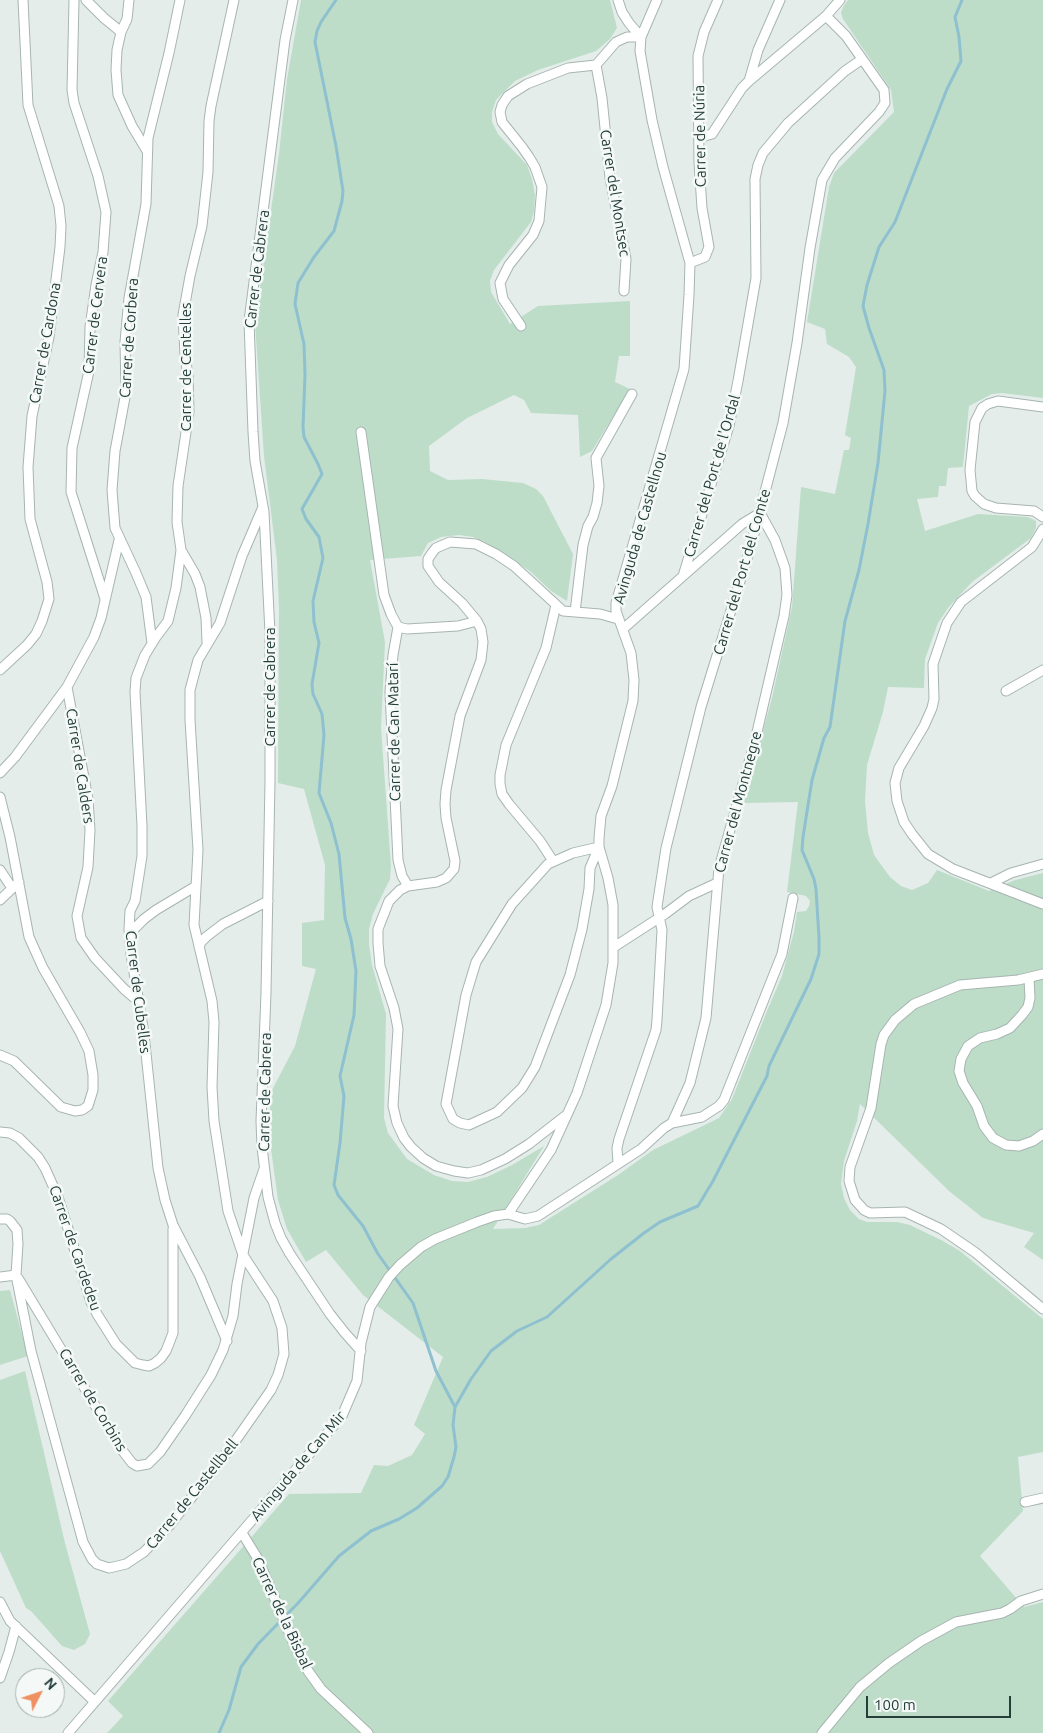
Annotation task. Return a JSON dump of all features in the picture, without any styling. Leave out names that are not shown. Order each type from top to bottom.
[{"type":"street","name":"Carrer de Cardona","points":[[0,670],[36,634],[49,599],[47,582],[30,519],[28,467],[32,416],[49,336],[61,226],[59,206],[28,104],[23,0]]},
{"type":"street","name":"Carrer de Cervera","points":[[74,0],[72,90],[74,103],[98,176],[106,212],[103,252],[90,328],[89,370],[72,448],[71,492],[105,599]]},
{"type":"street","points":[[86,0],[121,32]]},
{"type":"street","points":[[128,0],[127,19],[121,32],[117,50],[118,95],[132,126],[147,151]]},
{"type":"street","name":"Carrer de Corbera","points":[[152,643],[146,597],[115,528],[112,490],[115,451],[126,392],[125,342],[129,298],[146,204],[148,138],[180,0]]},
{"type":"street","name":"Carrer de Centelles","points":[[207,642],[206,618],[200,587],[181,550],[177,504],[189,412],[183,316],[202,226],[208,172],[211,106],[234,0]]},
{"type":"street","name":"Carrer de Cabrera","points":[[293,0],[285,40],[261,236],[248,321],[255,461],[263,507],[267,548],[270,633],[268,901],[261,1120],[268,1197],[281,1238],[330,1314],[361,1351]]},
{"type":"street","points":[[618,0],[622,12],[641,37]]},
{"type":"street","name":"Avinguda de Castellnou","points":[[508,1214],[551,1150],[577,1093],[606,1005],[613,963],[614,905],[598,838],[602,816],[612,786],[634,701],[632,653],[618,618],[616,603],[684,368],[690,263],[663,167],[652,120],[640,50],[641,37],[657,0]]},
{"type":"street","name":"Carrer de Núria","points":[[690,263],[705,257],[709,247],[702,208],[699,163],[698,56],[704,32],[718,0]]},
{"type":"street","points":[[749,81],[758,50],[780,0]]},
{"type":"street","points":[[699,131],[705,136],[712,134],[742,88],[826,16],[840,0]]},
{"type":"street","name":"Carrer del Port del Comte","points":[[618,1163],[617,1148],[656,1030],[662,940],[657,907],[658,894],[673,818],[701,707],[760,513],[783,423],[822,180],[835,158],[880,112],[885,103],[884,90],[837,26],[826,16]]},
{"type":"street","points":[[521,326],[503,299],[500,283],[509,265],[533,235],[539,221],[542,187],[529,157],[502,122],[500,112],[502,105],[508,96],[539,79],[568,68],[596,65],[616,42],[627,37],[641,37]]},
{"type":"street","name":"Carrer del Port de l'Ordal","points":[[683,577],[729,426],[738,381],[756,278],[756,179],[758,165],[763,153],[788,123],[845,71],[861,60]]},
{"type":"street","name":"Carrer del Montsec","points":[[596,65],[602,98],[610,178],[626,259],[624,291]]},
{"type":"street","points":[[575,612],[583,545],[597,503],[599,486],[595,464],[596,458],[632,394]]},
{"type":"street","points":[[1043,407],[998,401],[982,408],[975,422],[970,470],[972,491],[984,504],[996,508],[1034,511],[1043,517]]},
{"type":"street","points":[[361,432],[384,595],[398,627],[407,629],[458,626],[477,622]]},
{"type":"street","points":[[199,947],[194,925],[198,850],[189,701],[190,690],[198,660],[220,623],[242,556],[263,507]]},
{"type":"street","points":[[623,629],[742,524],[760,513]]},
{"type":"street","name":"Carrer del Montnegre","points":[[672,1123],[690,1083],[706,1018],[719,868],[754,746],[784,616],[786,595],[785,568],[775,540],[760,513]]},
{"type":"street","points":[[1043,529],[1032,547],[962,602],[947,623],[933,664],[934,699],[932,708],[896,775],[895,790],[904,822],[928,854],[953,869],[1043,904]]},
{"type":"street","points":[[0,773],[15,757],[68,687],[94,637],[119,540]]},
{"type":"street","points":[[567,1115],[505,1159],[481,1170],[468,1172],[454,1171],[436,1166],[423,1158],[404,1138],[397,1124],[393,1106],[398,1029],[394,1008],[380,966],[378,928],[389,901],[400,890],[408,886],[437,882],[446,878],[454,869],[455,854],[446,818],[445,797],[460,716],[481,660],[483,642],[481,629],[477,622],[462,603],[439,582],[428,566],[428,559],[432,553],[442,544],[450,542],[470,543],[496,554],[529,578],[563,611],[600,614],[618,618]]},
{"type":"street","name":"Carrer de Cubelles","points":[[181,550],[176,588],[168,621],[152,643],[140,666],[135,692],[142,856],[135,901],[130,911],[130,933],[145,1042],[158,1168],[165,1200],[173,1225],[200,1277],[226,1341]]},
{"type":"street","points":[[554,861],[540,840],[509,804],[502,794],[500,784],[506,746],[546,648],[556,606]]},
{"type":"street","name":"Carrer de Can Matarí","points":[[398,627],[393,655],[390,701],[398,860],[402,876],[408,886]]},
{"type":"street","points":[[1006,692],[1043,670]]},
{"type":"street","name":"Carrer de Calders","points":[[68,687],[88,799],[90,830],[88,867],[78,916],[81,938],[95,958],[138,1001]]},
{"type":"street","points":[[0,797],[10,837],[15,885],[29,937],[42,968],[80,1032],[89,1051],[93,1075],[93,1090],[88,1106],[82,1110],[75,1111],[61,1107],[14,1061],[0,1055]]},
{"type":"street","points":[[599,847],[590,868],[582,929],[570,975],[535,1067],[522,1088],[496,1112],[469,1125],[460,1123],[453,1119],[446,1104],[471,974],[476,962],[512,904],[548,864],[587,849],[599,847]]},
{"type":"street","points":[[991,883],[1011,873],[1043,864]]},
{"type":"street","points":[[0,870],[15,885]]},
{"type":"street","points":[[614,947],[689,896],[717,883]]},
{"type":"street","points":[[0,900],[15,885]]},
{"type":"street","points":[[130,933],[156,910],[196,886]]},
{"type":"street","points":[[508,1214],[525,1219],[538,1216],[641,1149],[672,1123],[702,1117],[712,1112],[724,1100],[782,954],[793,898]]},
{"type":"street","points":[[199,947],[206,936],[223,924],[268,901]]},
{"type":"street","name":"Carrer de Castellbell","points":[[0,1219],[10,1221],[16,1230],[18,1244],[16,1275],[31,1351],[80,1532],[86,1549],[97,1564],[109,1568],[116,1567],[135,1559],[144,1552],[169,1526],[230,1450],[271,1390],[278,1376],[284,1354],[279,1316],[273,1301],[243,1255],[228,1210],[217,1144],[212,1087],[214,1022],[212,1001],[199,947]]},
{"type":"street","points":[[1043,974],[1029,978],[960,985],[914,1004],[896,1020],[884,1035],[881,1044],[871,1108],[850,1167],[849,1181],[855,1200],[864,1210],[870,1213],[905,1212],[941,1229],[976,1253],[1043,1309]]},
{"type":"street","points":[[1029,978],[1030,998],[1028,1007],[1022,1016],[1010,1028],[997,1034],[980,1038],[968,1046],[961,1059],[959,1071],[975,1100],[984,1126],[993,1138],[1006,1145],[1019,1146],[1033,1141],[1043,1134]]},
{"type":"street","name":"Carrer de Cardedeu","points":[[0,1132],[10,1133],[19,1138],[38,1157],[45,1168],[58,1197],[91,1302],[116,1344],[135,1363],[143,1365],[149,1366],[161,1358],[173,1334],[173,1225]]},
{"type":"street","name":"Carrer de Corbins","points":[[16,1275],[122,1450],[132,1463],[137,1466],[148,1464],[160,1452],[211,1375],[226,1341],[233,1316],[237,1284],[254,1198],[265,1167]]},
{"type":"street","name":"Avinguda de Can Mir","points":[[68,1733],[342,1416],[357,1381],[366,1321],[370,1307],[389,1277],[421,1247],[448,1233],[494,1216],[508,1214]]},
{"type":"street","points":[[0,1277],[16,1275]]},
{"type":"street","points":[[1025,1502],[1043,1498]]},
{"type":"street","name":"Carrer de la Bisbal","points":[[242,1533],[258,1559],[294,1644],[308,1671],[322,1689],[368,1733]]},
{"type":"street","points":[[822,1733],[860,1687],[920,1641],[956,1622],[1002,1613],[1021,1601],[1043,1594]]},
{"type":"street","points":[[0,1602],[4,1612],[16,1626],[94,1702]]},
{"type":"street","points":[[0,1678],[10,1652],[16,1626]]},
{"type":"green space","points":[[301,0],[610,0],[617,28],[610,39],[596,51],[538,70],[515,81],[496,100],[492,112],[492,122],[498,134],[527,165],[535,195],[531,222],[494,270],[490,281],[491,292],[510,324],[538,306],[630,301],[630,356],[619,356],[615,382],[630,389],[592,451],[580,457],[578,415],[531,413],[524,400],[514,395],[467,418],[429,446],[430,471],[448,480],[482,479],[523,483],[536,489],[543,496],[573,554],[567,601],[551,591],[531,572],[507,555],[473,537],[459,535],[441,537],[428,543],[421,556],[370,560],[385,642],[381,728],[391,866],[390,879],[373,914],[369,929],[372,965],[386,1014],[384,1118],[388,1133],[407,1159],[434,1175],[452,1181],[468,1182],[487,1177],[544,1146],[493,1229],[525,1228],[539,1225],[618,1175],[653,1150],[719,1118],[732,1099],[782,976],[794,932],[797,912],[806,911],[809,906],[810,901],[806,896],[787,892],[798,802],[743,803],[772,698],[792,607],[801,487],[835,494],[844,450],[849,450],[851,438],[845,435],[856,367],[849,357],[827,344],[825,329],[807,322],[829,187],[834,173],[894,112],[891,90],[843,19],[841,13],[843,7],[848,0],[1043,0],[1043,398],[1002,393],[992,394],[969,406],[963,467],[948,468],[946,486],[939,486],[938,497],[917,499],[925,531],[978,514],[1028,517],[1036,521],[1036,528],[1031,538],[972,582],[948,608],[938,623],[925,659],[924,688],[888,687],[883,712],[867,765],[865,801],[868,833],[874,855],[890,877],[901,886],[912,890],[928,883],[937,870],[989,891],[1015,880],[1043,873],[1043,1260],[1024,1247],[1034,1233],[983,1218],[949,1191],[860,1104],[857,1121],[844,1161],[841,1184],[844,1198],[850,1210],[859,1219],[867,1222],[897,1222],[910,1225],[943,1241],[960,1251],[1043,1319],[1043,1452],[1018,1457],[1023,1511],[980,1556],[1024,1607],[1043,1602],[1043,1733],[107,1733],[123,1716],[108,1701],[289,1494],[361,1493],[374,1465],[388,1466],[412,1455],[425,1434],[414,1425],[443,1357],[363,1295],[326,1250],[306,1262],[287,1229],[278,1200],[270,1142],[270,1094],[295,1046],[316,969],[302,966],[302,923],[324,920],[325,865],[304,789],[278,783],[279,609],[277,560],[264,456],[255,323],[279,154],[287,79]]},
{"type":"green space","points":[[10,1290],[28,1356],[0,1365],[0,1291]]},
{"type":"green space","points":[[25,1371],[65,1543],[90,1634],[85,1644],[74,1650],[62,1646],[31,1611],[26,1608],[0,1551],[0,1380]]},
{"type":"waterway","points":[[336,0],[321,22],[315,42],[336,146],[343,191],[342,201],[334,231],[314,257],[298,283],[295,304],[304,344],[304,437],[322,474],[302,509],[306,519],[319,537],[323,558],[313,601],[314,622],[319,643],[312,684],[313,694],[322,714],[324,735],[319,793],[331,823],[339,854],[345,918],[351,939],[356,971],[354,1015],[340,1076],[344,1096],[334,1185],[338,1195],[363,1226],[378,1254],[413,1303],[436,1371],[455,1407]]},
{"type":"waterway","points":[[219,1733],[229,1710],[241,1667],[258,1644],[299,1602],[339,1556],[371,1531],[399,1519],[417,1508],[442,1486],[448,1477],[456,1447],[453,1425],[455,1407],[471,1379],[491,1351],[517,1331],[547,1317],[611,1259],[644,1233],[660,1222],[698,1206],[713,1181],[767,1076],[769,1066],[811,979],[819,954],[819,938],[816,889],[802,850],[803,837],[812,780],[824,738],[830,727],[845,621],[859,570],[868,524],[878,463],[885,391],[884,370],[863,306],[867,285],[879,247],[895,222],[947,89],[961,61],[955,17],[962,0]]}]
